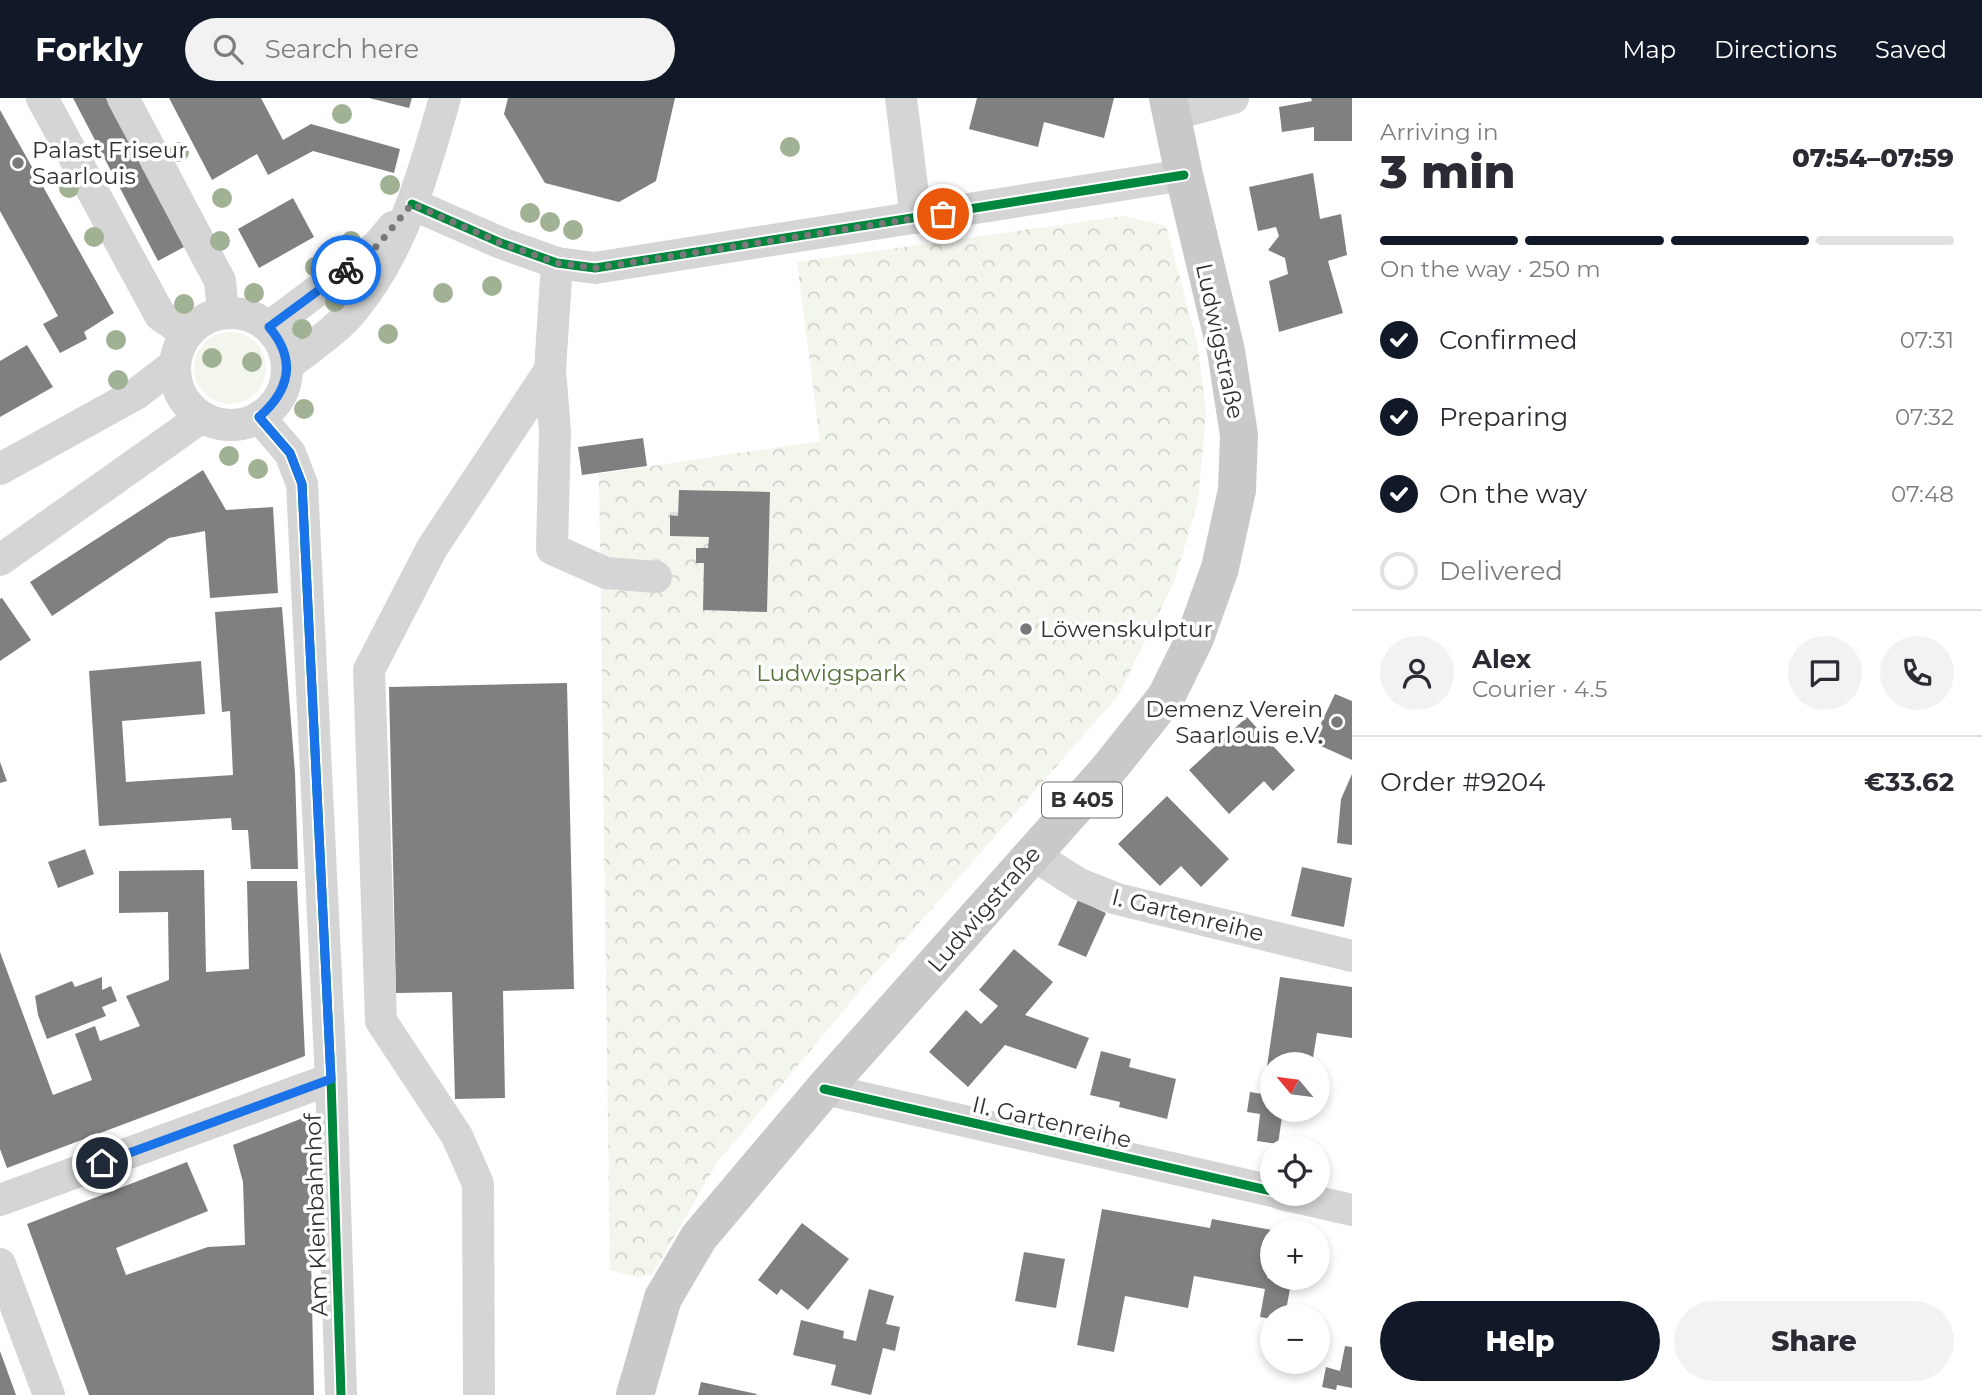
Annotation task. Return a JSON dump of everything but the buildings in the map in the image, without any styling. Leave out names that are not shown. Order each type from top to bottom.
[{"type":"main road","name":"Ludwigstraße","points":[[635,1395],[663,1298],[699,1237],[824,1089],[1107,771],[1166,697],[1195,638],[1220,568],[1237,489],[1239,435],[1226,351],[1169,106]]},
{"type":"street","points":[[42,98],[160,315],[187,333]]},
{"type":"street","points":[[123,98],[220,281],[223,313]]},
{"type":"street","points":[[287,366],[352,312],[377,277],[421,181],[445,98]]},
{"type":"street","points":[[901,98],[916,218]]},
{"type":"street","points":[[1169,106],[1233,98]]},
{"type":"street","points":[[412,204],[501,243],[557,263],[596,268],[1184,176]]},
{"type":"street","points":[[269,327],[377,246],[412,204]]},
{"type":"street","points":[[557,263],[550,370],[555,431],[552,548],[606,573],[656,577]]},
{"type":"street","points":[[223,313],[253,317],[269,327],[281,345],[287,366],[284,386],[274,404],[259,417],[241,424],[220,424],[202,417],[190,408],[181,395],[176,380],[174,365],[187,333],[198,323],[223,313]]},
{"type":"street","points":[[0,469],[136,394],[174,365]]},
{"type":"street","points":[[479,1395],[478,1184],[457,1136],[381,1021],[369,670],[432,548],[550,370]]},
{"type":"street","points":[[0,560],[202,417]]},
{"type":"street","name":"Am Kleinbahnhof","points":[[259,417],[290,453],[302,484],[331,1079],[341,1395]]},
{"type":"street","name":"I. Gartenreihe","points":[[1032,854],[1079,884],[1117,900],[1352,956]]},
{"type":"street","points":[[0,1200],[331,1079]]},
{"type":"street","name":"II. Gartenreihe","points":[[824,1089],[1260,1188]]},
{"type":"street","points":[[1330,1205],[1352,1210]]},
{"type":"street","points":[[0,1264],[49,1395]]},
{"type":"green space","name":"Ludwigspark","points":[[1124,216],[1166,226],[1198,346],[1206,413],[1198,501],[1175,580],[1118,696],[864,986],[717,1163],[652,1275],[636,1277],[610,1270],[599,474],[820,441],[797,262]]},
{"type":"green space","points":[[230,332],[250,338],[260,348],[266,368],[260,388],[250,398],[230,404],[210,398],[200,388],[194,368],[200,348],[210,338]]},
{"type":"cycle path","points":[[412,204],[501,243],[557,263],[595,268],[1184,175]]},
{"type":"cycle path","points":[[259,417],[290,453],[302,484],[331,1079],[341,1395]]},
{"type":"cycle path","points":[[824,1089],[1260,1188]]},
{"type":"way so far","points":[[346,270],[377,246],[412,204],[501,243],[557,263],[596,268],[943,214]]},
{"type":"place","name":"Palast Friseur Saarlouis","points":[[18,163]]},
{"type":"place","name":"Löwenskulptur","points":[[1026,629]]},
{"type":"place","name":"Demenz Verein Saarlouis e.V.","points":[[1337,722]]},
{"type":"route","points":[[102,1163],[331,1079],[302,484],[290,453],[259,417],[274,404],[284,386],[287,366],[278,338],[269,327],[346,270]]}]
